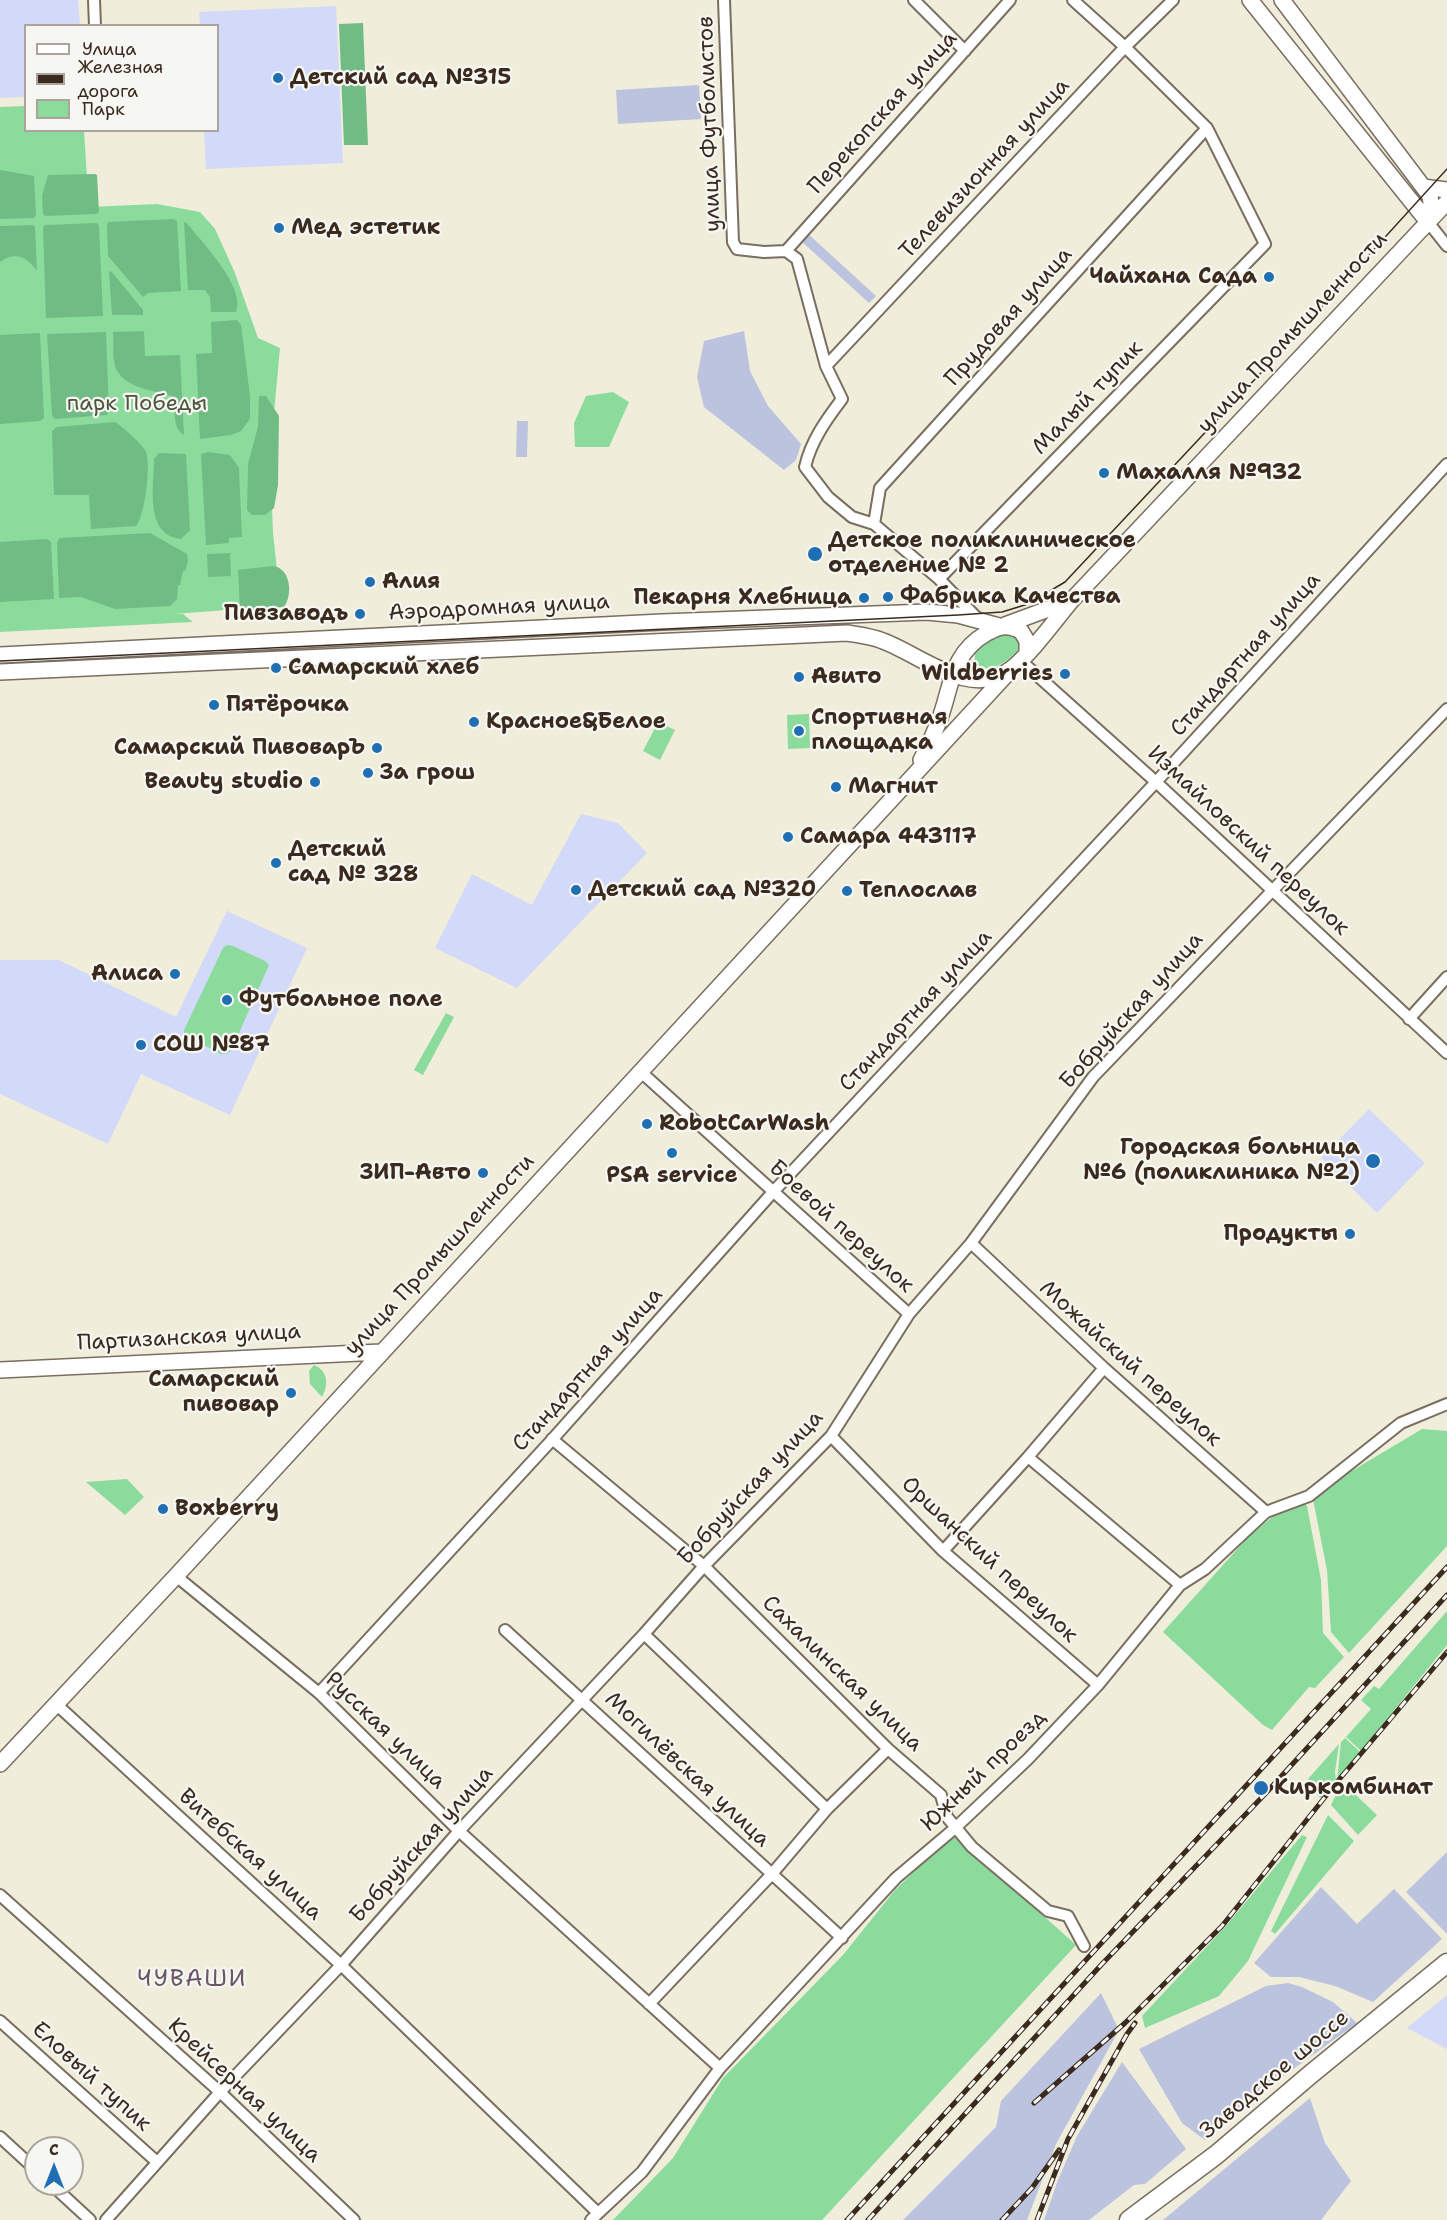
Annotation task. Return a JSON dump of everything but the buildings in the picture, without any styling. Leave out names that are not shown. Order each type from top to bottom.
[{"type":"main road","points":[[1250,0],[1428,222]]},
{"type":"main road","points":[[1271,26],[1286,5],[1430,196],[1428,222]]},
{"type":"main road","points":[[1423,187],[1447,190]]},
{"type":"main road","name":"улица Промышленности","points":[[0,1764],[641,1072],[1072,600],[1447,202]]},
{"type":"main road","name":"улица Промышленности","points":[[1002,626],[1072,600]]},
{"type":"main road","name":"Аэродромная улица","points":[[0,655],[943,612],[1002,626]]},
{"type":"main road","points":[[953,674],[975,678],[1013,665],[1027,641],[1021,631],[1002,626],[980,637],[970,646],[968,662],[972,672],[979,676],[1013,665]]},
{"type":"main road","name":"Аэродромная улица","points":[[0,672],[847,633],[884,641],[939,670],[953,674]]},
{"type":"main road","name":"улица Промышленности","points":[[913,776],[939,720],[961,655],[970,646]]},
{"type":"main road","name":"Партизанская улица","points":[[0,1370],[381,1352]]},
{"type":"main road","name":"Заводское шоссе","points":[[1129,2220],[1216,2156],[1311,2074],[1447,1963]]},
{"type":"street","points":[[94,0],[95,24]]},
{"type":"street","name":"улица Футболистов","points":[[724,0],[733,242],[737,249],[764,252],[786,251]]},
{"type":"street","points":[[914,0],[965,51]]},
{"type":"street","name":"Перекопская улица","points":[[786,251],[1010,0]]},
{"type":"street","points":[[1073,0],[1125,47],[1207,128]]},
{"type":"street","name":"Телевизионная улица","points":[[826,366],[1125,47],[1173,0]]},
{"type":"street","name":"Малый тупик","points":[[939,579],[1265,244],[1207,128]]},
{"type":"street","name":"Прудовая улица","points":[[874,524],[880,488],[1207,128]]},
{"type":"street","points":[[1428,222],[1447,246]]},
{"type":"street","points":[[786,251],[797,259],[826,366],[842,399],[809,451],[805,467],[828,497],[852,517],[874,524],[939,579],[978,619]]},
{"type":"street","name":"Стандартная улица","points":[[319,1693],[552,1439],[773,1192],[1156,782],[1447,464]]},
{"type":"street","name":"Измайловский переулок","points":[[1013,665],[1156,782],[1447,1053]]},
{"type":"street","name":"Бобруйская улица","points":[[106,2220],[220,2092],[341,1965],[459,1831],[644,1634],[704,1566],[831,1436],[909,1314],[971,1243],[1093,1077],[1447,709]]},
{"type":"street","points":[[1409,1019],[1447,977]]},
{"type":"street","name":"Боевой переулок","points":[[641,1072],[909,1314]]},
{"type":"street","name":"Можайский переулок","points":[[971,1243],[1104,1368],[1266,1512]]},
{"type":"street","points":[[943,1551],[1104,1368]]},
{"type":"street","name":"Южный проезд","points":[[594,2216],[642,2172],[720,2068],[896,1878],[955,1828],[1028,1759],[1098,1685],[1180,1585],[1205,1569],[1266,1512],[1309,1496],[1401,1423],[1447,1404]]},
{"type":"street","name":"Оршанский переулок","points":[[831,1436],[943,1551],[1098,1685]]},
{"type":"street","name":"Сахалинская улица","points":[[552,1439],[704,1566],[888,1749],[941,1795],[947,1817],[972,1847],[1048,1911],[1068,1916],[1084,1946]]},
{"type":"street","points":[[1028,1457],[1180,1585]]},
{"type":"street","name":"Русская улица","points":[[176,1576],[319,1693],[459,1831],[720,2068]]},
{"type":"street","name":"Могилёвская улица","points":[[505,1630],[842,1938]]},
{"type":"street","points":[[644,1634],[827,1809]]},
{"type":"street","name":"Витебская улица","points":[[56,1704],[341,1965],[594,2216]]},
{"type":"street","points":[[649,2004],[771,1875],[827,1809],[888,1749]]},
{"type":"street","name":"Крейсерная улица","points":[[0,1895],[220,2092],[354,2220]]},
{"type":"street","name":"Еловый тупик","points":[[0,2021],[157,2162]]},
{"type":"street","points":[[0,2137],[24,2159]]},
{"type":"street","points":[[64,2196],[90,2220]]},
{"type":"shaded area","points":[[0,0],[78,0],[80,24],[24,24],[24,97],[0,98]]},
{"type":"shaded area","name":"Детский сад №315","points":[[336,6],[343,163],[206,169],[204,132],[219,132],[219,24],[200,24],[199,12]]},
{"type":"shaded area","points":[[699,85],[701,119],[618,124],[616,90]]},
{"type":"shaded area","points":[[806,232],[876,296],[869,303],[799,239]]},
{"type":"shaded area","points":[[744,331],[750,371],[768,406],[801,444],[796,460],[784,470],[704,407],[697,377],[704,341]]},
{"type":"shaded area","points":[[517,421],[528,421],[527,457],[516,457]]},
{"type":"shaded area","name":"Детский сад №320","points":[[581,814],[618,823],[647,853],[517,988],[435,948],[472,874],[532,905]]},
{"type":"shaded area","name":"СОШ №87","points":[[227,911],[307,948],[230,1115],[141,1074],[108,1144],[0,1094],[0,960],[59,960],[176,1017]]},
{"type":"shaded area","name":"Городская больница №6 (поликлиника №2)","points":[[1369,1109],[1425,1163],[1377,1213],[1321,1158]]},
{"type":"shaded area","points":[[1447,1852],[1447,1934],[1406,1892]]},
{"type":"shaded area","points":[[1321,1887],[1357,1924],[1394,1889],[1442,1939],[1373,2002],[1335,1986],[1299,1977],[1271,1977],[1254,1963]]},
{"type":"shaded area","points":[[1288,1983],[1333,2002],[1357,2023],[1274,2083],[1205,2140],[1182,2123],[1139,2049],[1266,1986]]},
{"type":"shaded area","points":[[1101,1993],[1119,2030],[1056,2144],[1027,2220],[903,2220],[996,2127],[1001,2101]]},
{"type":"shaded area","points":[[1447,1995],[1447,2049],[1407,2028]]},
{"type":"shaded area","points":[[1122,2062],[1186,2149],[1145,2184],[1134,2185],[1089,2220],[1044,2220],[1077,2136]]},
{"type":"shaded area","points":[[1310,2098],[1325,2143],[1351,2181],[1321,2220],[1163,2220]]},
{"type":"green space","points":[[363,23],[368,145],[344,145],[339,24]]},
{"type":"green space","name":"парк Победы","points":[[24,106],[24,132],[84,132],[89,207],[157,204],[200,212],[215,229],[235,273],[258,338],[280,348],[270,456],[277,570],[265,607],[175,614],[183,614],[193,622],[0,632],[0,107]]},
{"type":"green space","points":[[0,170],[34,176],[36,215],[34,218],[0,219]]},
{"type":"green space","points":[[48,175],[97,175],[99,212],[45,216],[43,214],[42,196]]},
{"type":"green space","points":[[173,219],[177,221],[181,291],[148,293],[143,297],[108,256],[108,222]]},
{"type":"green space","points":[[186,222],[229,278],[238,302],[236,312],[211,312],[210,297],[205,290],[188,290],[184,223]]},
{"type":"green space","points":[[97,223],[99,226],[103,316],[46,318],[43,228],[45,225]]},
{"type":"green space","points":[[33,225],[35,227],[37,271],[25,259],[16,256],[0,262],[0,226]]},
{"type":"green space","points":[[111,271],[143,310],[143,315],[112,315],[109,272]]},
{"type":"green space","points":[[237,320],[241,325],[250,396],[250,419],[241,431],[231,435],[200,439],[196,354],[212,353],[211,322]]},
{"type":"green space","points":[[144,331],[145,356],[180,355],[184,435],[177,428],[172,396],[131,384],[124,379],[115,366],[113,332]]},
{"type":"green space","points":[[106,332],[109,411],[107,415],[55,419],[52,416],[47,334]]},
{"type":"green space","points":[[40,333],[44,418],[40,421],[0,424],[0,335]]},
{"type":"green space","points":[[613,392],[629,402],[609,447],[575,447],[574,423],[586,396]]},
{"type":"green space","points":[[259,396],[266,396],[279,416],[278,485],[274,508],[265,515],[252,515],[247,510],[248,464],[258,427]]},
{"type":"green space","points":[[115,422],[146,452],[148,468],[142,512],[136,526],[91,529],[89,495],[54,495],[52,431],[57,427]]},
{"type":"green space","points":[[208,452],[230,455],[239,468],[242,537],[229,538],[229,543],[206,545],[201,454]]},
{"type":"green space","points":[[159,453],[186,454],[190,530],[181,539],[169,536],[161,529],[156,519],[153,495],[154,459]]},
{"type":"green space","points":[[150,533],[187,554],[188,561],[180,585],[178,585],[177,599],[170,606],[115,609],[81,597],[59,598],[57,542],[60,538]]},
{"type":"green space","points":[[47,539],[51,542],[54,599],[0,602],[0,542]]},
{"type":"green space","points":[[230,553],[231,576],[208,577],[207,554]]},
{"type":"green space","points":[[272,566],[283,571],[287,576],[289,596],[284,607],[240,610],[238,570]]},
{"type":"green space","points":[[1014,631],[1022,646],[997,666],[979,668],[975,661],[975,652],[993,638]]},
{"type":"green space","name":"Спортивная площадка","points":[[809,714],[810,748],[788,749],[787,715]]},
{"type":"green space","points":[[658,722],[675,730],[660,760],[643,751]]},
{"type":"green space","name":"Футбольное поле","points":[[227,945],[265,961],[269,965],[231,1051],[221,1054],[184,1035],[184,1030],[223,948]]},
{"type":"green space","points":[[446,1013],[454,1017],[423,1075],[414,1070]]},
{"type":"green space","points":[[314,1365],[325,1374],[326,1378],[326,1387],[322,1397],[310,1384],[309,1371]]},
{"type":"green space","points":[[1422,1429],[1447,1431],[1447,1546],[1349,1653],[1331,1632],[1327,1570],[1313,1499],[1330,1484]]},
{"type":"green space","points":[[127,1479],[144,1497],[125,1515],[86,1482]]},
{"type":"green space","points":[[1304,1503],[1307,1506],[1321,1580],[1323,1633],[1344,1657],[1315,1688],[1309,1687],[1272,1730],[1263,1725],[1163,1632],[1248,1537],[1278,1512]]},
{"type":"green space","points":[[1447,1611],[1447,1645],[1361,1751],[1346,1737],[1371,1709],[1361,1700],[1374,1686],[1379,1689]]},
{"type":"green space","points":[[1345,1738],[1360,1752],[1337,1780],[1341,1742]]},
{"type":"green space","points":[[1339,1744],[1336,1781],[1322,1799],[1308,1787],[1308,1779]]},
{"type":"green space","points":[[1342,1782],[1377,1815],[1358,1835],[1331,1805]]},
{"type":"green space","points":[[1328,1815],[1354,1841],[1275,1934],[1271,1931]]},
{"type":"green space","points":[[955,1832],[969,1849],[1076,1945],[822,2220],[613,2220],[673,2158],[723,2078],[843,1955],[895,1890]]},
{"type":"green space","points":[[1302,1835],[1307,1837],[1248,1961],[1219,1996],[1145,2028],[1142,2016],[1224,1928]]},
{"type":"tram line","points":[[0,661],[958,615],[1002,612],[1028,604],[1065,582],[1288,344],[1447,169]]},
{"type":"railway","points":[[847,2220],[1447,1567]]},
{"type":"railway","points":[[868,2220],[1102,1964],[1266,1793],[1447,1595]]},
{"type":"railway","points":[[1034,2103],[1125,2023],[1222,1926],[1337,1782],[1447,1652]]},
{"type":"railway","points":[[1037,2220],[1068,2139],[1135,2023]]},
{"type":"railway","points":[[1002,2220],[1032,2188],[1059,2150]]},
{"type":"place","name":"Детский сад №315","points":[[278,78]]},
{"type":"place","name":"Мед эстетик","points":[[279,228]]},
{"type":"place","name":"Чайхана Сада","points":[[1269,277]]},
{"type":"place","name":"Махалля №932","points":[[1104,473]]},
{"type":"place","name":"Детское поликлиническое отделение № 2","points":[[815,554]]},
{"type":"place","name":"Алия","points":[[370,582]]},
{"type":"place","name":"Фабрика Качества","points":[[888,597]]},
{"type":"place","name":"Пекарня Хлебница","points":[[864,598]]},
{"type":"place","name":"Пивзаводъ","points":[[360,614]]},
{"type":"place","name":"Самарский хлеб","points":[[276,668]]},
{"type":"place","name":"Wildberries","points":[[1065,674]]},
{"type":"place","name":"Авито","points":[[799,677]]},
{"type":"place","name":"Пятёрочка","points":[[214,705]]},
{"type":"place","name":"Красное&Белое","points":[[474,722]]},
{"type":"place","name":"Спортивная площадка","points":[[799,731]]},
{"type":"place","name":"Самарский ПивоварЪ","points":[[377,748]]},
{"type":"place","name":"За грош","points":[[368,773]]},
{"type":"place","name":"Beauty studio","points":[[315,782]]},
{"type":"place","name":"Магнит","points":[[836,787]]},
{"type":"place","name":"Самара 443117","points":[[788,837]]},
{"type":"place","name":"Детский сад № 328","points":[[276,863]]},
{"type":"place","name":"Детский сад №320","points":[[576,890]]},
{"type":"place","name":"Теплослав","points":[[847,891]]},
{"type":"place","name":"Алиса","points":[[175,974]]},
{"type":"place","name":"Футбольное поле","points":[[227,1000]]},
{"type":"place","name":"СОШ №87","points":[[141,1045]]},
{"type":"place","name":"RobotCarWash","points":[[647,1124]]},
{"type":"place","name":"PSA service","points":[[672,1153]]},
{"type":"place","name":"Городская больница №6 (поликлиника №2)","points":[[1373,1161]]},
{"type":"place","name":"ЗИП-Авто","points":[[483,1173]]},
{"type":"place","name":"Продукты","points":[[1350,1234]]},
{"type":"place","name":"Самарский пивовар","points":[[291,1393]]},
{"type":"place","name":"Boxberry","points":[[163,1509]]},
{"type":"place","name":"Киркомбинат","points":[[1261,1788]]},
{"type":"district","name":"ЧУВАШИ","points":[[192,1980]]}]
